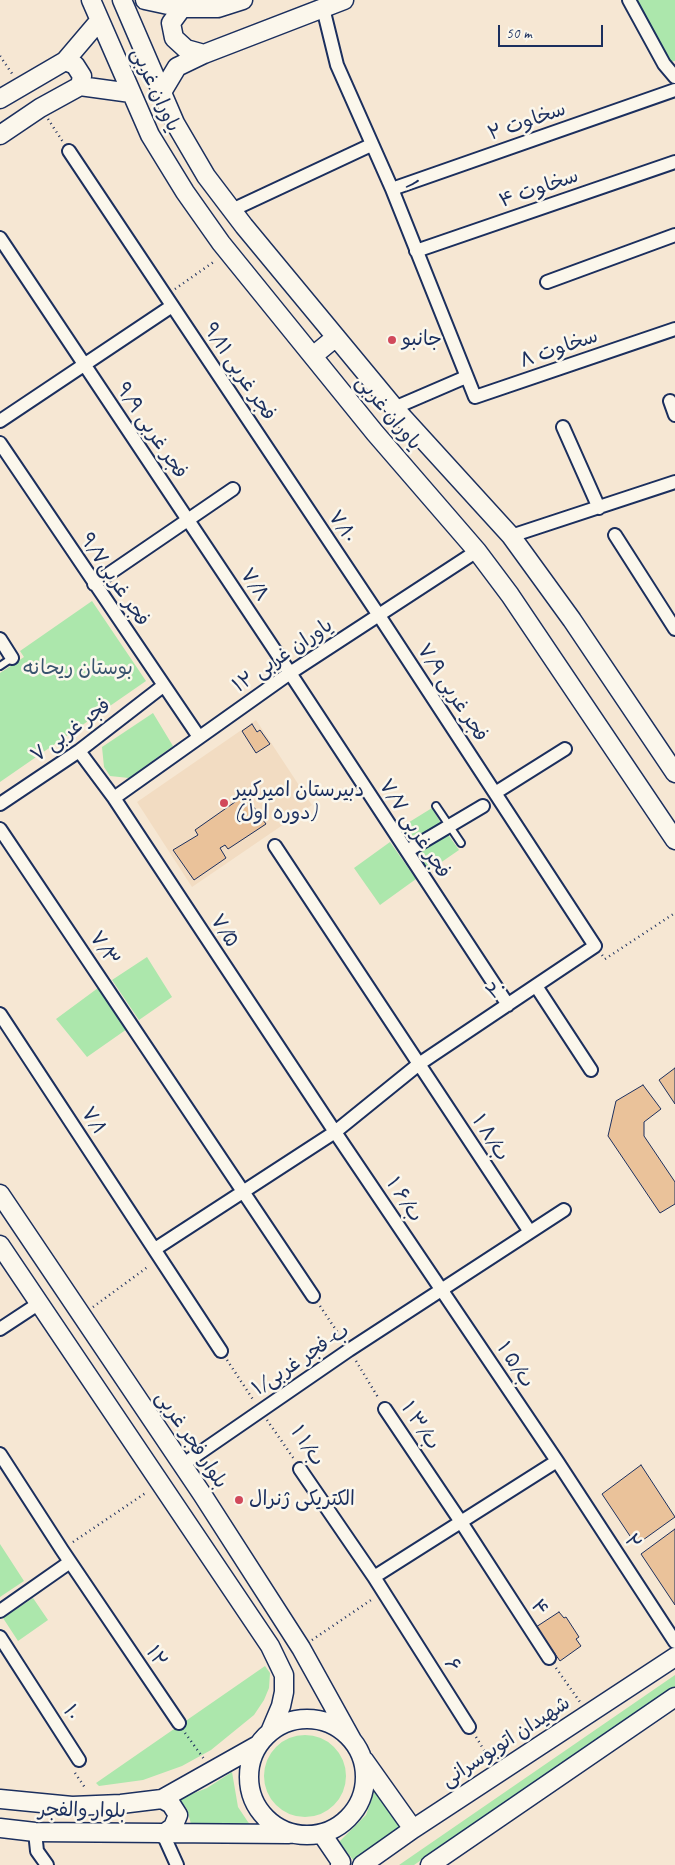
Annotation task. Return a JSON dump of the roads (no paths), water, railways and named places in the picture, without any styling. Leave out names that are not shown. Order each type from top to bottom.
[{"type":"main road","name":"یاوران غربی","points":[[91,0],[150,135],[185,192],[228,252],[375,433],[477,551],[510,595],[675,840]]},
{"type":"main road","name":"یاوران غربی","points":[[122,0],[175,123],[202,168],[232,210],[394,408],[511,536],[572,620],[675,774]]},
{"type":"main road","points":[[145,0],[182,8],[218,8],[243,0]]},
{"type":"main road","points":[[162,92],[177,67],[204,54],[344,0]]},
{"type":"main road","points":[[182,8],[171,23],[174,38],[186,49],[204,54]]},
{"type":"main road","points":[[0,99],[64,61],[100,21]]},
{"type":"main road","points":[[64,61],[75,65],[82,76],[80,86]]},
{"type":"main road","points":[[0,135],[40,108],[80,86],[131,93]]},
{"type":"main road","points":[[313,356],[336,337]]},
{"type":"main road","name":"بلوار فجر غربی","points":[[0,1194],[182,1465],[304,1654],[352,1740]]},
{"type":"main road","points":[[0,1245],[270,1646],[284,1675],[281,1706],[270,1732]]},
{"type":"main road","points":[[284,1675],[297,1678],[303,1674],[308,1667],[304,1654]]},
{"type":"main road","name":"شهیدان اتوبوسرانی","points":[[362,1865],[413,1829],[675,1657]]},
{"type":"main road","points":[[430,1865],[675,1696]]},
{"type":"main road","points":[[0,1799],[72,1806],[162,1799],[258,1745],[270,1732],[286,1722],[304,1718],[322,1720],[339,1728],[352,1740],[413,1829]]},
{"type":"main road","points":[[258,1745],[250,1762],[248,1781],[252,1799],[262,1815],[276,1827],[293,1834],[322,1834],[344,1822],[359,1804],[364,1789],[365,1772],[362,1756]]},
{"type":"main road","points":[[162,1799],[171,1804],[178,1815],[173,1827],[163,1834]]},
{"type":"main road","name":"بلوار والفجر","points":[[0,1828],[35,1832],[293,1834]]},
{"type":"main road","points":[[322,1834],[341,1862],[340,1865]]},
{"type":"street","points":[[629,0],[664,64],[675,76]]},
{"type":"street","name":"۱","points":[[323,8],[337,65],[392,189],[466,377]]},
{"type":"street","name":"سخاوت ۲","points":[[392,189],[675,90]]},
{"type":"street","points":[[232,210],[372,145]]},
{"type":"street","name":"۹/۱۱ فجر غربی","points":[[69,151],[275,460]]},
{"type":"street","name":"سخاوت ۴","points":[[416,250],[675,162]]},
{"type":"street","points":[[547,282],[675,235]]},
{"type":"street","name":"۹/۹ فجر غربی","points":[[0,238],[187,519]]},
{"type":"street","points":[[0,421],[84,365],[169,301]]},
{"type":"street","name":"سخاوت ۸","points":[[466,377],[475,398],[675,328]]},
{"type":"street","points":[[394,408],[466,377]]},
{"type":"street","points":[[670,401],[675,415]]},
{"type":"street","points":[[563,427],[599,508]]},
{"type":"street","name":"فجر غربی۹/۷","points":[[0,442],[198,737]]},
{"type":"street","name":"۷/۱۰","points":[[275,460],[378,614]]},
{"type":"street","points":[[511,536],[675,482]]},
{"type":"street","points":[[94,584],[233,489]]},
{"type":"street","name":"۷/۸","points":[[187,519],[290,673]]},
{"type":"street","points":[[615,535],[675,629]]},
{"type":"street","name":"۱۲ یاوران غربی","points":[[114,798],[290,673],[477,551]]},
{"type":"street","name":"۷/۹ فجر غربی","points":[[378,614],[595,946]]},
{"type":"street","points":[[0,639],[12,658]]},
{"type":"street","name":"۷/۷ فجر غربی","points":[[290,673],[508,1005]]},
{"type":"street","name":"۷ فجر غربی","points":[[0,804],[79,751],[163,686]]},
{"type":"street","points":[[495,793],[565,750]]},
{"type":"street","name":"۷/۵","points":[[79,751],[114,798],[335,1132]]},
{"type":"street","points":[[407,851],[483,806]]},
{"type":"street","name":"۷/۳","points":[[0,829],[177,1089],[313,1296]]},
{"type":"street","name":"۱ ب/۸","points":[[274,846],[530,1232]]},
{"type":"street","name":"۲۰","points":[[158,1254],[244,1190],[335,1132],[419,1064],[595,946]]},
{"type":"street","points":[[536,986],[591,1070]]},
{"type":"street","name":"۷/۱","points":[[0,1014],[221,1351]]},
{"type":"street","name":"۱ ب/۶","points":[[335,1132],[442,1290]]},
{"type":"street","name":"۱/ب-فجر غربی","points":[[182,1465],[349,1350],[564,1210]]},
{"type":"street","name":"۱ ب/۵","points":[[442,1290],[557,1461]]},
{"type":"street","points":[[0,1329],[38,1304]]},
{"type":"street","name":"۱ ب/۳","points":[[385,1408],[462,1522]]},
{"type":"street","name":"۱۲","points":[[0,1454],[62,1550],[179,1723]]},
{"type":"street","points":[[374,1577],[557,1461]]},
{"type":"street","name":"۲","points":[[557,1461],[675,1642]]},
{"type":"street","name":"۱ ب/۱","points":[[300,1469],[374,1577]]},
{"type":"street","name":"۴","points":[[462,1522],[549,1658]]},
{"type":"street","points":[[0,1611],[70,1562]]},
{"type":"street","name":"۶","points":[[374,1577],[469,1727]]},
{"type":"street","name":"۱۰","points":[[0,1637],[79,1760]]},
{"type":"street","points":[[35,1832],[37,1851],[46,1865]]},
{"type":"street","points":[[163,1834],[177,1865]]},
{"type":"lane","points":[[0,666],[12,658]]},
{"type":"lane","points":[[436,806],[461,843]]},
{"type":"place","name":"جانبو","points":[[392,340]]},
{"type":"place","name":"دبیرستان امیرکبیر (دوره اول)","points":[[224,803]]},
{"type":"place","name":"الکتریکی ژنرال","points":[[239,1500]]},
{"type":"park label","name":"بوستان ریحانه","points":[[78,669]]}]
